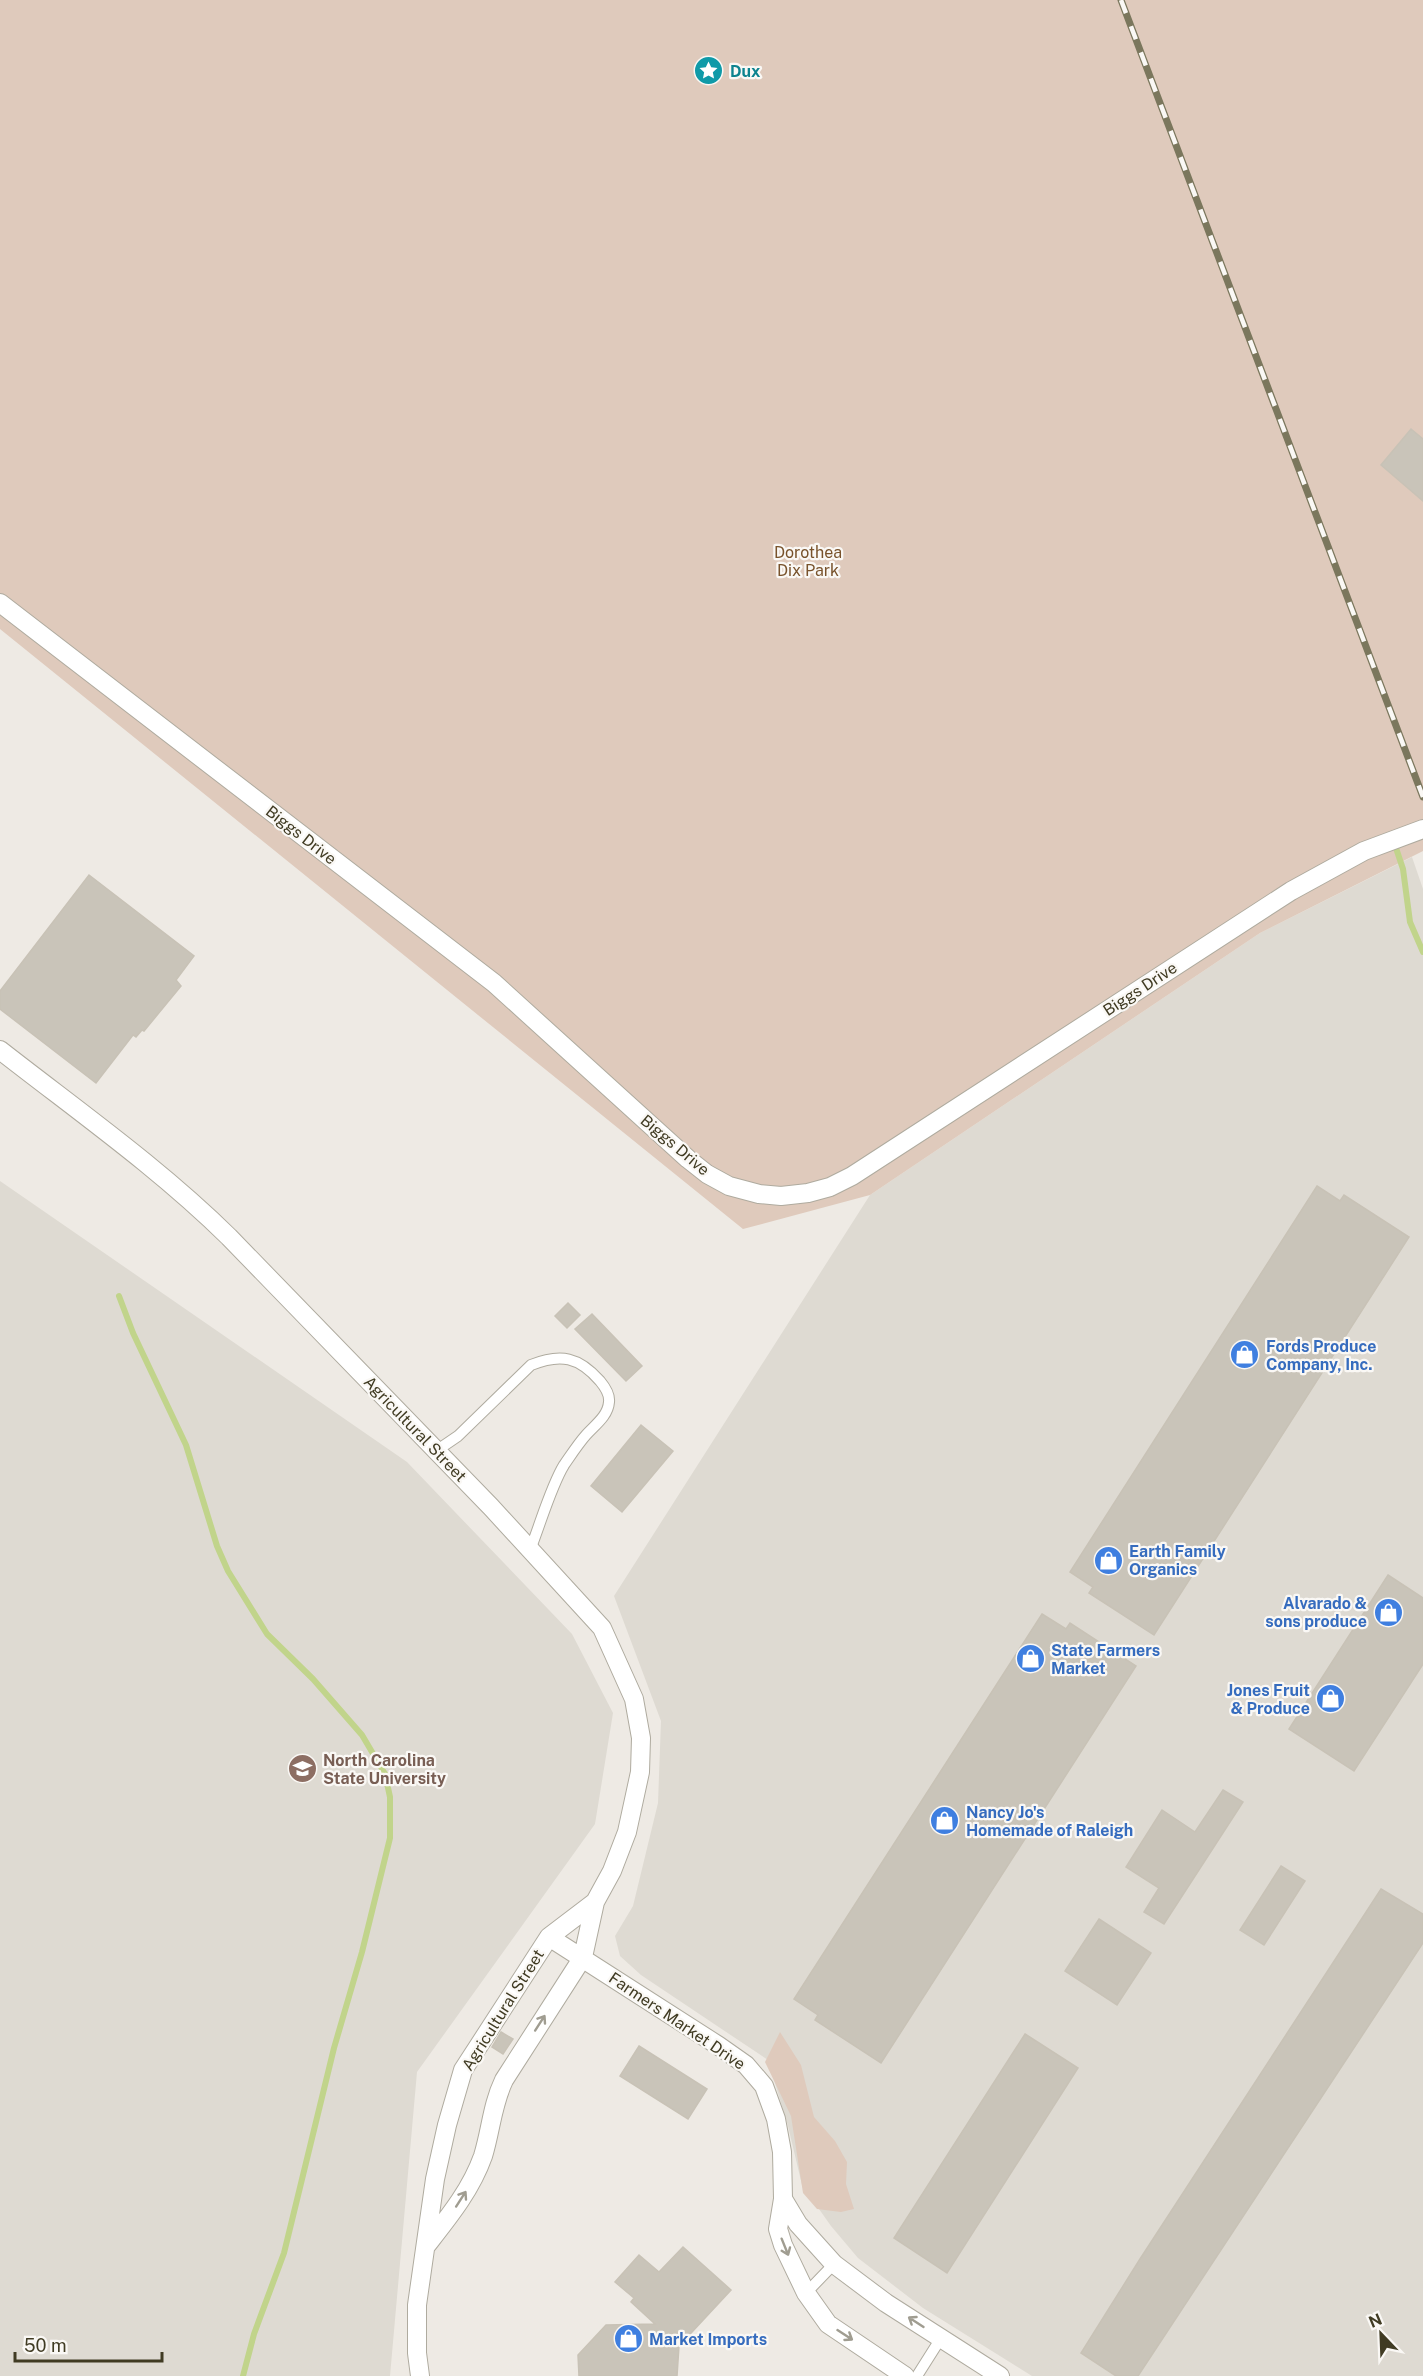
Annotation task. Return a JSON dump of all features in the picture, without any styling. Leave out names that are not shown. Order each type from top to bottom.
[{"type":"street","name":"Biggs Drive","points":[[0,603],[494,984],[688,1159],[729,1186],[759,1194],[781,1196],[808,1193],[830,1187],[852,1176],[1291,891],[1364,851],[1423,829]]},
{"type":"street","name":"Agricultural Street","points":[[0,1050],[198,1207],[436,1451],[602,1628],[634,1699],[641,1738],[640,1772],[627,1832],[612,1871],[595,1902],[583,1957],[504,2080],[496,2096],[489,2133],[477,2172],[451,2214],[426,2246]]},
{"type":"street","name":"Agricultural Street","points":[[420,2376],[417,2353],[417,2305],[435,2179],[462,2070],[549,1937],[595,1902]]},
{"type":"street","name":"Farmers Market Drive","points":[[549,1937],[746,2065],[764,2086],[776,2119],[782,2152],[783,2199],[778,2229],[806,2294],[828,2324],[905,2376]]},
{"type":"street","points":[[783,2199],[798,2224],[834,2264],[886,2303],[1000,2376]]},
{"type":"lane","points":[[436,1451],[458,1436],[531,1365],[546,1359],[564,1358],[579,1362],[596,1376],[606,1388],[609,1401],[604,1416],[585,1436],[563,1466],[530,1550]]},
{"type":"lane","points":[[806,2294],[834,2264]]},
{"type":"lane","points":[[917,2376],[941,2338]]},
{"type":"shaded area","name":"State Farmers Market","points":[[1412,857],[1423,889],[1423,2376],[1032,2376],[923,2308],[858,2258],[831,2226],[802,2185],[788,2126],[768,2060],[641,1975],[620,1956],[615,1936],[633,1906],[658,1803],[661,1721],[614,1596],[870,1195],[1260,933]]},
{"type":"shaded area","name":"North Carolina State University","points":[[0,1181],[407,1462],[572,1634],[613,1713],[595,1824],[417,2072],[390,2376],[0,2376]]},
{"type":"green space","name":"Dorothea Dix Park","points":[[0,0],[1423,0],[1423,851],[1260,933],[870,1195],[743,1229],[0,629]]},
{"type":"green space","points":[[780,2032],[801,2065],[814,2117],[835,2141],[847,2162],[846,2184],[854,2209],[841,2212],[817,2209],[803,2193],[791,2116],[765,2062]]},
{"type":"building","points":[[1411,429],[1423,439],[1423,501],[1381,465]]},
{"type":"building","points":[[89,875],[194,956],[176,980],[181,986],[144,1031],[142,1030],[136,1037],[133,1035],[96,1083],[0,1009],[0,991]]},
{"type":"building","points":[[1317,1186],[1340,1201],[1344,1195],[1409,1237],[1154,1635],[1089,1593],[1093,1587],[1070,1572]]},
{"type":"building","points":[[568,1303],[580,1315],[567,1328],[555,1316]]},
{"type":"building","points":[[592,1314],[642,1366],[626,1381],[575,1329]]},
{"type":"building","points":[[641,1425],[673,1451],[622,1512],[591,1486]]},
{"type":"building","points":[[1388,1575],[1423,1598],[1423,1664],[1354,1771],[1289,1729]]},
{"type":"building","points":[[1042,1614],[1066,1629],[1070,1623],[1136,1666],[881,2063],[815,2020],[818,2015],[794,1999]]},
{"type":"building","points":[[1223,1790],[1243,1802],[1164,1924],[1144,1912],[1159,1888],[1126,1867],[1162,1810],[1195,1832]]},
{"type":"building","points":[[1281,1866],[1305,1881],[1264,1945],[1240,1930]]},
{"type":"building","points":[[1381,1889],[1423,1914],[1423,1943],[1138,2376],[1116,2376],[1081,2353]]},
{"type":"building","points":[[1099,1919],[1151,1953],[1117,2005],[1065,1971]]},
{"type":"building","points":[[501,2032],[513,2039],[503,2054],[492,2047]]},
{"type":"building","points":[[1025,2034],[1078,2068],[947,2273],[894,2238]]},
{"type":"building","points":[[639,2046],[707,2089],[688,2119],[620,2076]]},
{"type":"building","points":[[683,2247],[731,2290],[679,2346],[677,2376],[579,2376],[578,2355],[606,2325],[655,2324],[631,2302],[634,2298],[615,2282],[639,2255],[659,2272]]},
{"type":"waterway","points":[[1395,845],[1403,869],[1410,922],[1423,952]]},
{"type":"waterway","points":[[119,1296],[133,1333],[186,1445],[217,1546],[228,1571],[267,1634],[313,1679],[362,1735],[385,1774],[390,1797],[390,1838],[362,1952],[334,2048],[284,2253],[254,2334],[243,2376]]},
{"type":"railway","points":[[1121,0],[1423,797]]},
{"type":"place","name":"Dux","points":[[709,71]]},
{"type":"place","name":"Fords Produce Company, Inc.","points":[[1245,1355]]},
{"type":"place","name":"Earth Family Organics","points":[[1108,1560]]},
{"type":"place","name":"Alvarado & sons produce","points":[[1388,1612]]},
{"type":"place","name":"State Farmers Market","points":[[1030,1659]]},
{"type":"place","name":"Jones Fruit & Produce","points":[[1331,1699]]},
{"type":"place","name":"North Carolina State University","points":[[302,1769]]},
{"type":"place","name":"Nancy Jo's Homemade of Raleigh","points":[[945,1821]]},
{"type":"place","name":"Market Imports","points":[[628,2339]]}]
